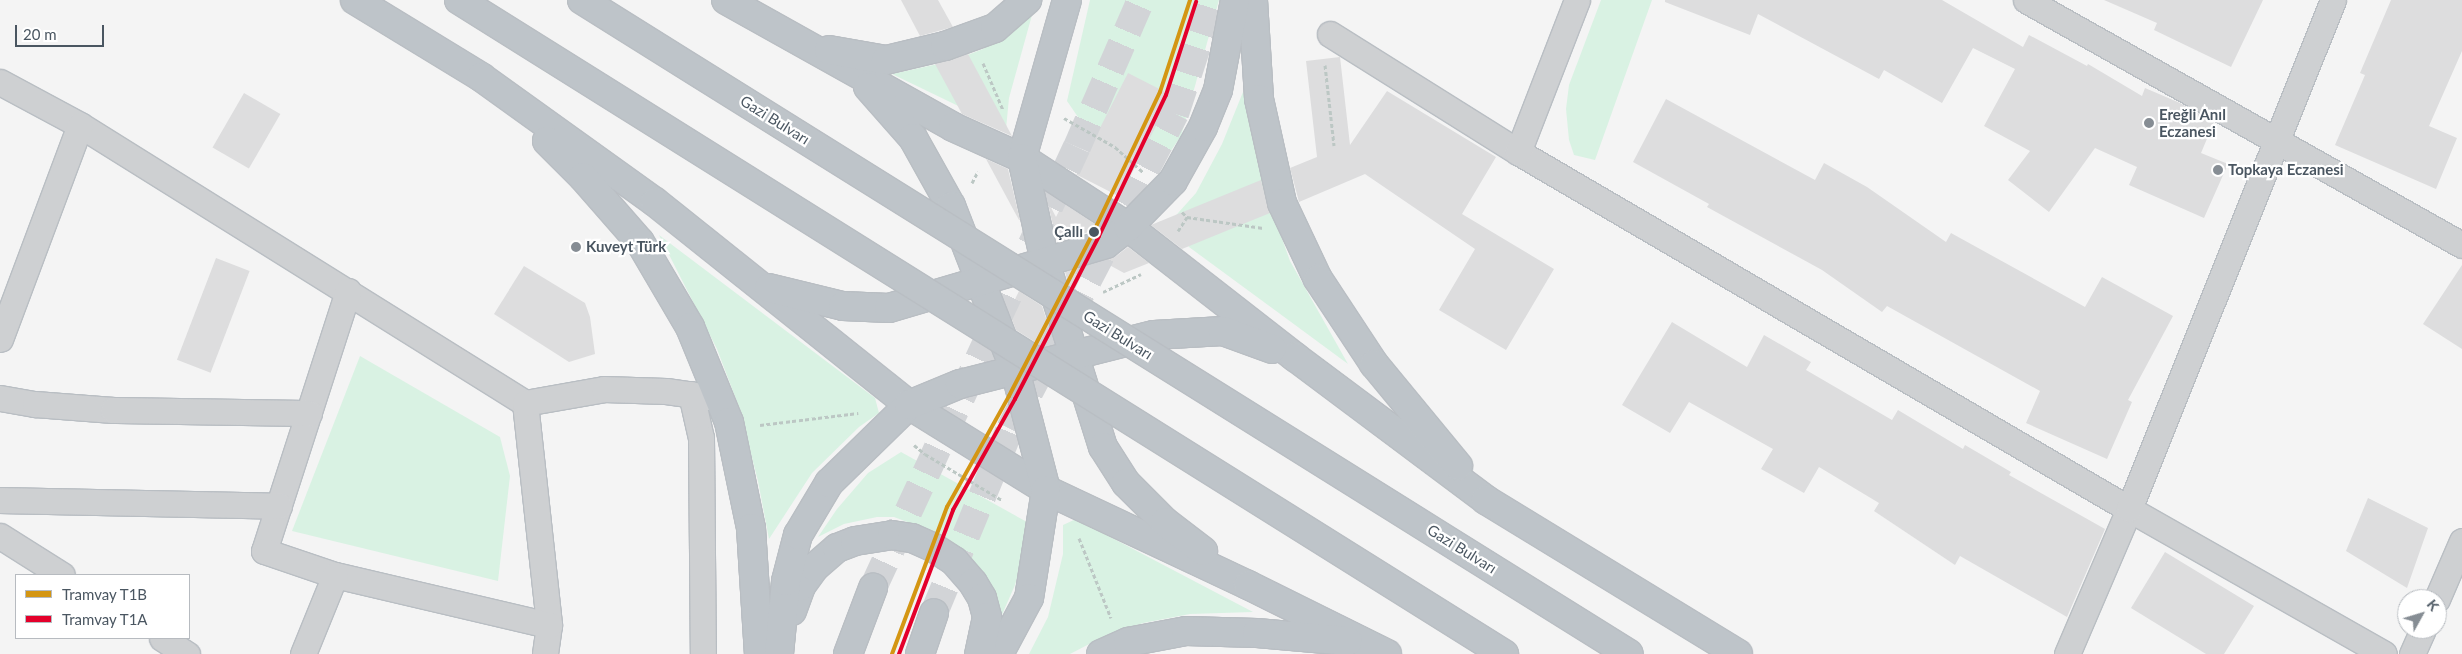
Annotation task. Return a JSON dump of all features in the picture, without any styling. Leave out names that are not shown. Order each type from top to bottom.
[{"type":"highway","points":[[355,0],[481,77],[655,202],[909,405],[1046,490],[1248,585],[1376,648]]},
{"type":"highway","points":[[459,0],[1504,654]]},
{"type":"highway","name":"Gazi Bulvarı","points":[[582,0],[1630,654]]},
{"type":"highway","points":[[726,0],[953,127],[1022,158],[1128,227],[1295,357],[1486,500],[1738,654]]},
{"type":"highway","points":[[809,47],[886,60],[945,46],[995,28],[1027,0]]},
{"type":"highway","points":[[1067,0],[1022,158],[1044,262],[1103,447],[1126,483],[1165,522],[1248,585]]},
{"type":"highway","points":[[760,286],[843,306],[888,308],[1106,244],[1128,227],[1173,181],[1203,127],[1218,90],[1235,0]]},
{"type":"highway","points":[[1253,0],[1259,99],[1282,203],[1318,279],[1374,364],[1486,500]]},
{"type":"highway","points":[[855,72],[913,138],[951,206],[1015,370],[1046,490],[1029,598],[999,654]]},
{"type":"highway","points":[[481,77],[583,177],[640,242],[690,327],[729,422],[773,649]]},
{"type":"highway","points":[[773,649],[786,581],[798,535],[829,483],[909,405],[960,384],[1154,336],[1223,331],[1295,357]]},
{"type":"highway","points":[[773,649],[801,586],[815,567],[837,548],[855,541],[892,535],[912,538],[934,548],[954,561],[973,582],[982,598],[986,618],[979,654]]},
{"type":"highway","points":[[848,654],[872,588]]},
{"type":"highway","points":[[920,654],[934,613]]},
{"type":"highway","points":[[1100,654],[1128,642],[1186,631],[1257,633],[1376,648]]},
{"type":"street","points":[[1518,152],[1577,0]]},
{"type":"street","points":[[2026,0],[2462,245]]},
{"type":"street","points":[[2067,654],[2129,509],[2333,0]]},
{"type":"street","points":[[1330,34],[1518,152],[2129,509],[2384,654]]},
{"type":"street","points":[[0,82],[80,125],[525,403],[604,389],[691,394],[720,400]]},
{"type":"street","points":[[0,339],[80,125]]},
{"type":"street","points":[[348,291],[264,551],[335,575],[549,625]]},
{"type":"street","points":[[691,394],[701,438],[703,654]]},
{"type":"street","points":[[0,398],[35,404],[113,410],[309,413]]},
{"type":"street","points":[[525,403],[549,625],[545,654]]},
{"type":"street","points":[[0,500],[279,506]]},
{"type":"street","points":[[0,536],[60,574]]},
{"type":"street","points":[[2440,589],[2462,541]]},
{"type":"street","points":[[303,654],[335,575]]},
{"type":"street","points":[[164,639],[187,654]]},
{"type":"street","points":[[2412,654],[2419,639]]},
{"type":"path","points":[[1324,58],[1334,144]]},
{"type":"green space","points":[[1090,0],[1219,0],[1181,136],[1157,171],[1116,137],[1080,120],[1067,101]]},
{"type":"green space","points":[[1601,0],[1652,0],[1595,160],[1574,155],[1569,140],[1566,109],[1569,85]]},
{"type":"green space","points":[[1032,15],[1009,98],[1006,129],[892,74],[952,61],[983,49]]},
{"type":"green space","points":[[1243,92],[1265,191],[1290,261],[1348,364],[1189,247],[1170,222],[1196,193],[1222,144]]},
{"type":"green space","points":[[659,235],[875,398],[879,413],[859,427],[812,473],[769,539],[758,481],[739,407],[717,349]]},
{"type":"green space","points":[[360,356],[500,437],[510,476],[498,581],[292,531]]},
{"type":"green space","points":[[901,452],[1027,522],[1024,551],[1015,585],[1001,617],[995,594],[975,563],[954,544],[934,532],[894,517],[877,517],[844,524],[818,537],[837,509],[868,473]]},
{"type":"green space","points":[[1076,519],[1253,612],[1190,614],[1143,623],[1099,639],[1070,654],[1029,654],[1048,617],[1063,554],[1063,525]]},
{"type":"building","points":[[901,0],[938,0],[953,27],[920,36]]},
{"type":"building","points":[[1665,0],[1942,0],[2023,47],[2029,35],[2087,66],[2088,64],[2142,96],[2145,88],[2180,103],[2214,122],[2201,153],[2228,164],[2204,218],[2129,185],[2137,167],[2095,148],[2049,212],[2008,180],[2030,151],[1984,126],[2015,69],[1973,48],[1942,103],[1884,70],[1879,79],[1758,14],[1750,35],[1665,2]]},
{"type":"building","points":[[2104,0],[2263,0],[2231,67],[2154,30],[2157,23]]},
{"type":"building","points":[[2391,0],[2462,0],[2462,51],[2429,126],[2457,138],[2436,189],[2335,145],[2365,75],[2360,73]]},
{"type":"building","points":[[968,54],[1012,136],[962,114],[935,64]]},
{"type":"building","points":[[1340,57],[1350,145],[1387,91],[1496,157],[1462,214],[1554,269],[1506,350],[1439,310],[1475,249],[1365,174],[1299,202],[1290,168],[1317,157],[1306,61]]},
{"type":"building","points":[[1128,73],[1172,95],[1120,197],[1076,175]]},
{"type":"building","points":[[244,93],[280,114],[249,169],[213,148]]},
{"type":"building","points":[[1666,99],[1815,180],[1824,163],[1867,187],[1946,242],[1951,233],[2085,307],[2102,277],[2173,316],[2128,400],[2132,402],[2107,459],[2026,423],[2040,391],[1887,306],[1882,312],[1822,270],[1707,207],[1709,204],[1633,162]]},
{"type":"building","points":[[986,159],[1008,169],[1020,220],[1019,220]]},
{"type":"building","points":[[1261,180],[1270,213],[1182,249],[1151,225]]},
{"type":"building","points":[[1047,200],[1056,217],[1063,203],[1101,228],[1057,242]]},
{"type":"building","points":[[1128,247],[1149,263],[1124,273],[1102,261],[1115,257]]},
{"type":"building","points":[[216,258],[250,271],[211,373],[177,360]]},
{"type":"building","points":[[2462,265],[2462,349],[2423,324]]},
{"type":"building","points":[[524,266],[585,303],[590,317],[595,354],[569,362],[494,314]]},
{"type":"building","points":[[1086,266],[1075,289],[1069,286],[1065,272]]},
{"type":"building","points":[[1019,291],[1042,306],[1052,336],[1047,346],[1043,347],[1016,330],[1009,312]]},
{"type":"building","points":[[1672,322],[1747,367],[1764,335],[1811,362],[1806,370],[1892,420],[1898,410],[1963,449],[1965,445],[2011,472],[2009,475],[2105,529],[2067,617],[1960,556],[1955,565],[1874,511],[1879,503],[1819,467],[1804,493],[1761,469],[1773,449],[1689,402],[1670,433],[1622,405]]},
{"type":"building","points":[[2368,498],[2428,528],[2407,588],[2346,551]]},
{"type":"building","points":[[2165,552],[2254,606],[2224,654],[2206,654],[2131,608]]},
{"type":"tunnel","points":[[873,588],[1077,147],[1141,0]]},
{"type":"tunnel","points":[[934,613],[1010,429],[1175,114],[1212,0]]},
{"type":"tram line","name":"T1B","points":[[892,654],[947,507],[1009,396],[1093,233],[1160,92],[1190,0]]},
{"type":"tram line","name":"T1A","points":[[899,654],[953,510],[1015,399],[1099,236],[1166,95],[1196,2]]},
{"type":"place","name":"Ereğli Anıl Eczanesi","points":[[2149,123]]},
{"type":"place","name":"Topkaya Eczanesi","points":[[2218,170]]},
{"type":"place","name":"Çallı","points":[[1094,232]]},
{"type":"place","name":"Kuveyt Türk","points":[[576,247]]}]
